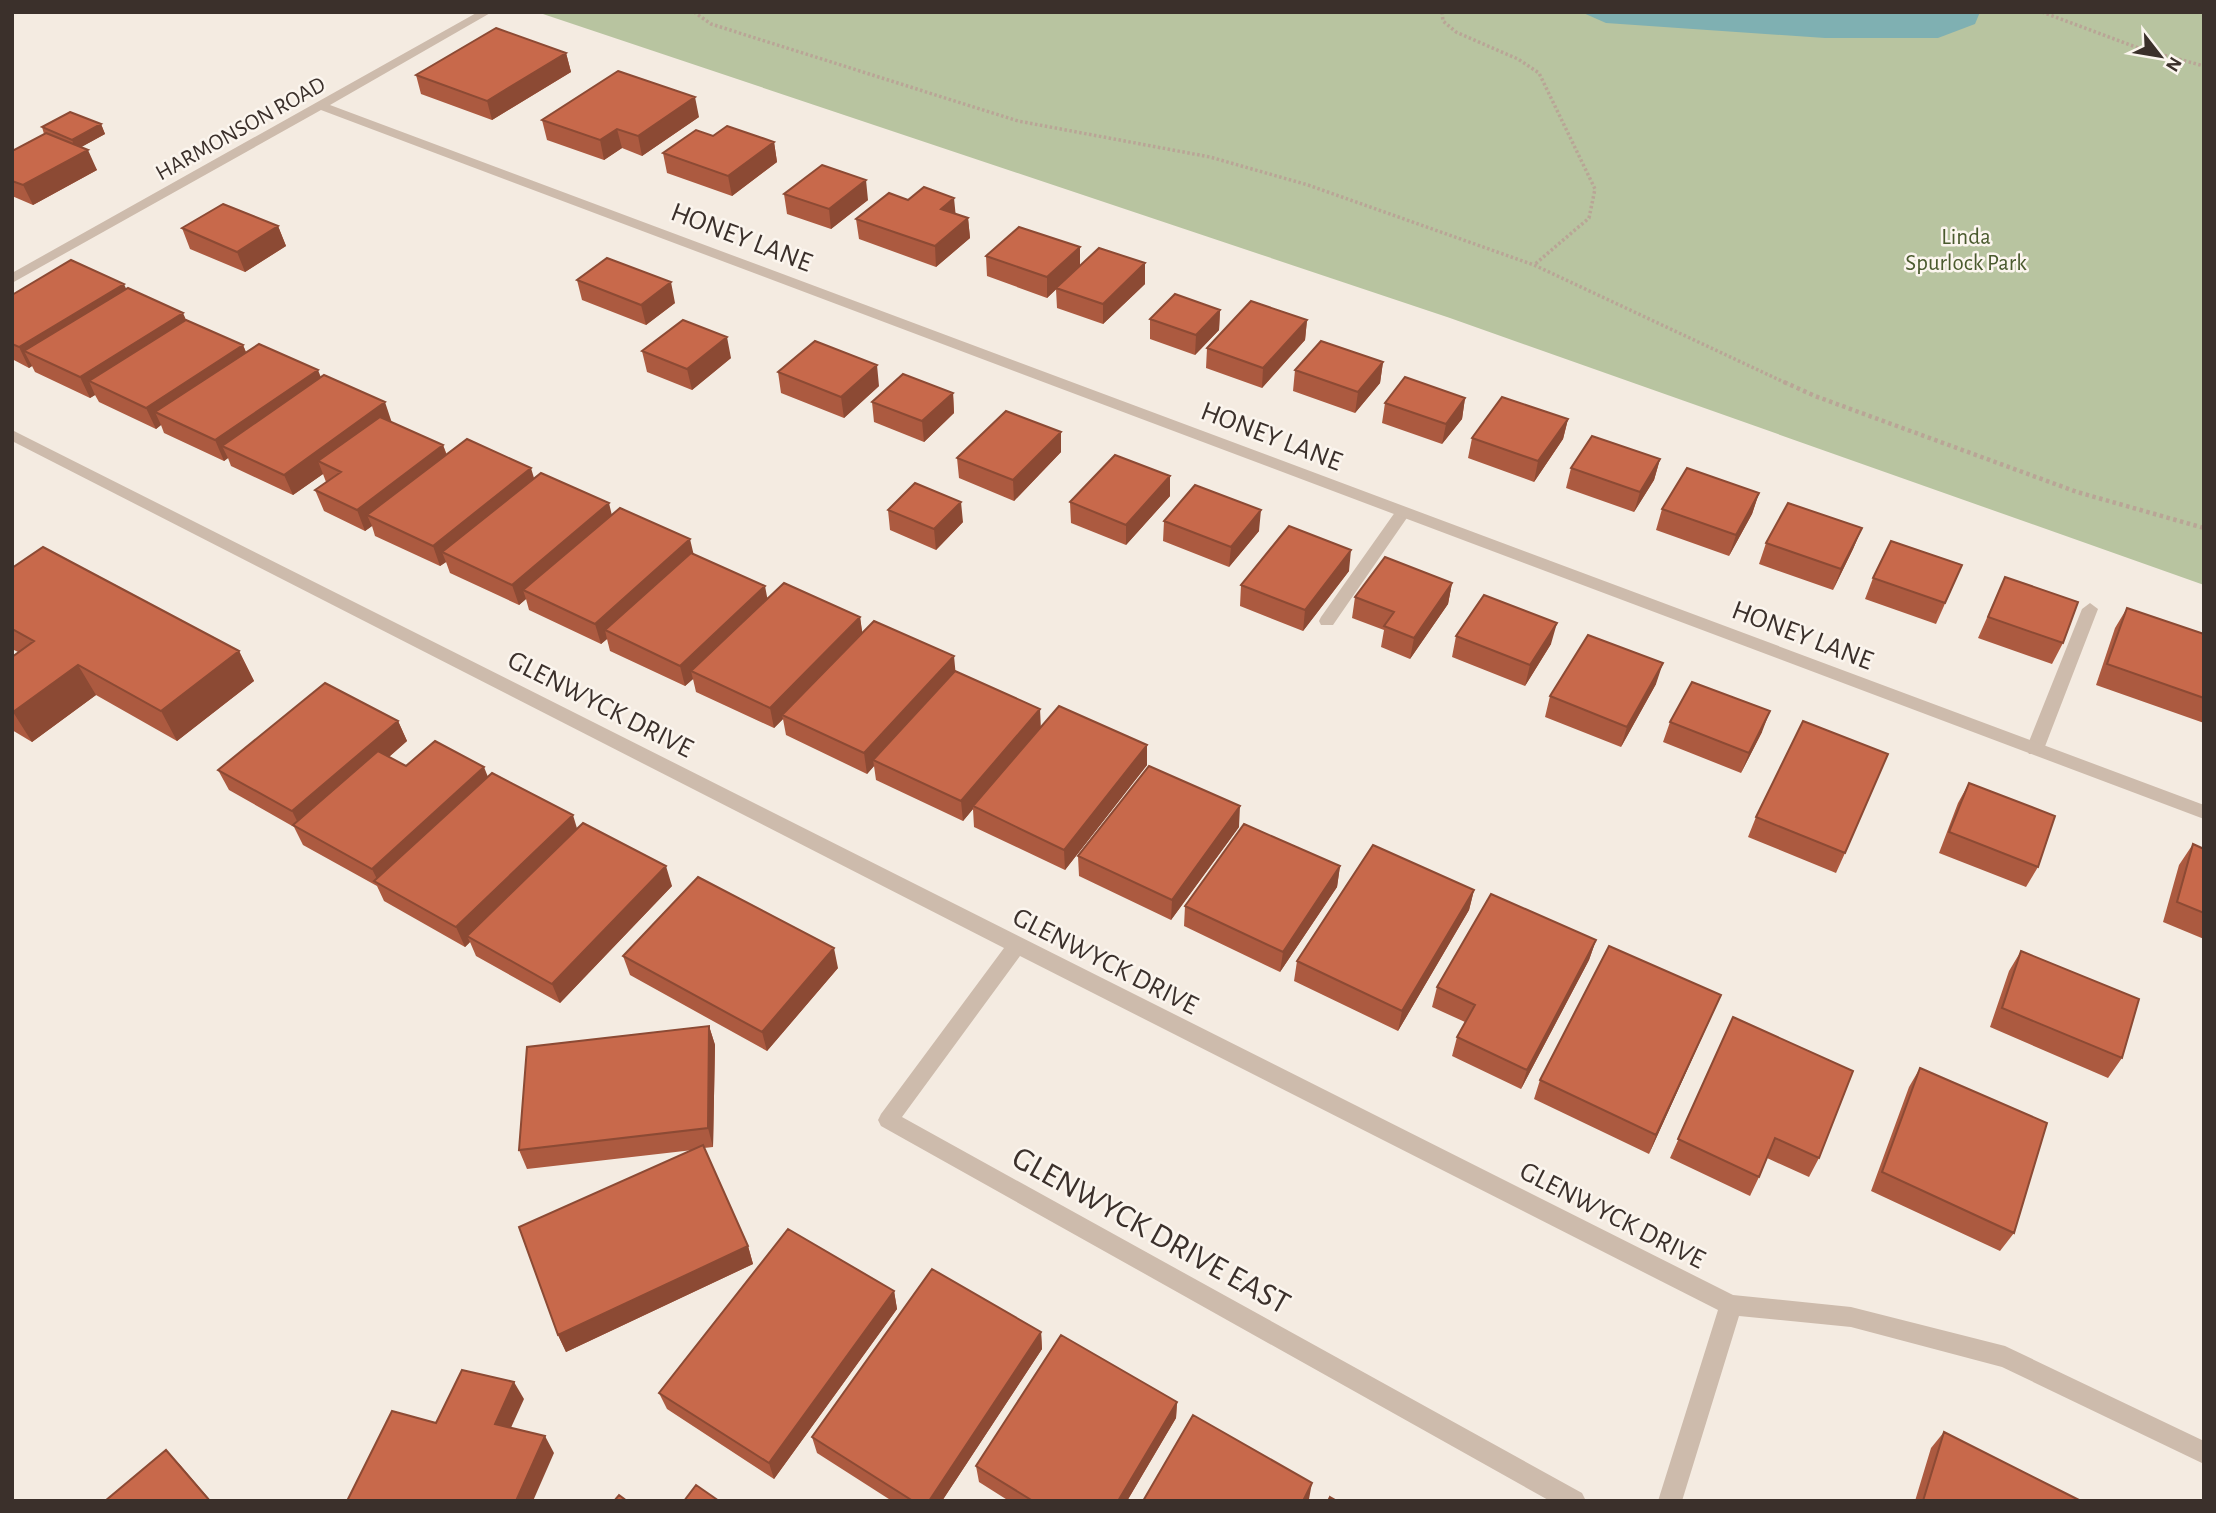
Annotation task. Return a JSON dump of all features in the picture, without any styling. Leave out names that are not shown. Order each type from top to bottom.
[{"type":"street","name":"HARMONSON ROAD","points":[[12,279],[323,107],[487,12]]},
{"type":"street","name":"HONEY LANE","points":[[323,107],[2204,812]]},
{"type":"street","name":"GLENWYCK DRIVE","points":[[12,435],[1017,946],[1731,1305],[1851,1317],[2005,1357],[2204,1453]]},
{"type":"street","points":[[1327,621],[1403,512]]},
{"type":"street","points":[[2035,749],[2090,609]]},
{"type":"street","name":"GLENWYCK DRIVE EAST","points":[[1017,946],[888,1120],[1574,1501]]},
{"type":"street","points":[[1670,1501],[1731,1305]]},
{"type":"path","points":[[694,12],[711,23],[1018,121],[1210,156],[1308,185],[1534,265],[1815,396],[2077,492],[2204,528]]},
{"type":"path","points":[[1442,12],[1443,21],[1455,32],[1539,72],[1595,189],[1589,218],[1534,265]]},
{"type":"path","points":[[2042,12],[2141,49],[2204,66]]},
{"type":"green space","name":"Linda Spurlock Park","points":[[537,12],[2204,12],[2204,585],[1450,318]]},
{"type":"water","points":[[1581,12],[1980,12],[1975,24],[1938,38],[1825,38],[1606,23]]},
{"type":"building","points":[[496,28],[566,53],[487,101],[416,75]]},
{"type":"building","points":[[618,71],[695,97],[638,136],[617,129],[600,140],[542,120]]},
{"type":"building","points":[[70,112],[101,124],[72,140],[42,127]]},
{"type":"building","points":[[727,126],[774,142],[728,176],[663,153],[696,130],[713,136]]},
{"type":"building","points":[[46,133],[88,150],[23,185],[12,181],[12,151]]},
{"type":"building","points":[[822,165],[866,180],[829,209],[784,194]]},
{"type":"building","points":[[924,187],[954,198],[941,209],[968,218],[935,246],[856,219],[889,193],[908,200]]},
{"type":"building","points":[[223,204],[278,226],[237,252],[182,228]]},
{"type":"building","points":[[1019,227],[1080,247],[1047,277],[986,256]]},
{"type":"building","points":[[1099,248],[1145,263],[1103,304],[1056,288]]},
{"type":"building","points":[[607,258],[671,282],[641,305],[577,280]]},
{"type":"building","points":[[71,260],[124,284],[19,347],[12,344],[12,295]]},
{"type":"building","points":[[128,288],[183,313],[80,377],[24,351]]},
{"type":"building","points":[[1175,294],[1220,310],[1196,335],[1150,319]]},
{"type":"building","points":[[1251,301],[1307,320],[1263,368],[1207,348]]},
{"type":"building","points":[[186,320],[243,345],[146,408],[89,381]]},
{"type":"building","points":[[683,320],[727,337],[687,369],[642,351]]},
{"type":"building","points":[[815,341],[877,365],[841,397],[778,372]]},
{"type":"building","points":[[1321,341],[1383,362],[1358,392],[1295,370]]},
{"type":"building","points":[[259,344],[318,370],[215,440],[155,412]]},
{"type":"building","points":[[903,374],[953,393],[922,421],[872,402]]},
{"type":"building","points":[[324,375],[385,402],[284,475],[222,446]]},
{"type":"building","points":[[1405,377],[1465,398],[1446,424],[1385,403]]},
{"type":"building","points":[[1502,397],[1568,419],[1538,461],[1472,438]]},
{"type":"building","points":[[1006,411],[1061,432],[1013,480],[957,458]]},
{"type":"building","points":[[380,417],[443,445],[357,510],[315,490],[341,472],[318,461]]},
{"type":"building","points":[[1592,436],[1660,459],[1640,492],[1571,468]]},
{"type":"building","points":[[467,439],[531,468],[433,546],[367,515]]},
{"type":"building","points":[[1115,455],[1170,476],[1126,525],[1070,502]]},
{"type":"building","points":[[1687,468],[1759,493],[1736,535],[1662,509]]},
{"type":"building","points":[[541,473],[609,503],[512,585],[442,552]]},
{"type":"building","points":[[915,483],[961,502],[934,529],[888,510]]},
{"type":"building","points":[[1195,485],[1261,510],[1231,547],[1164,521]]},
{"type":"building","points":[[1788,503],[1862,528],[1841,569],[1766,543]]},
{"type":"building","points":[[620,508],[690,539],[595,624],[523,590]]},
{"type":"building","points":[[1289,526],[1351,550],[1305,610],[1241,585]]},
{"type":"building","points":[[1891,541],[1962,565],[1945,603],[1873,578]]},
{"type":"building","points":[[43,547],[239,651],[161,711],[78,665],[13,712],[12,657],[34,641],[12,629],[12,568]]},
{"type":"building","points":[[691,553],[765,586],[680,666],[605,630]]},
{"type":"building","points":[[1385,557],[1452,583],[1414,638],[1384,626],[1394,612],[1355,597]]},
{"type":"building","points":[[2005,577],[2078,602],[2063,643],[1988,617]]},
{"type":"building","points":[[784,583],[860,617],[770,708],[691,671]]},
{"type":"building","points":[[1484,595],[1557,623],[1530,665],[1456,636]]},
{"type":"building","points":[[2127,608],[2204,634],[2204,698],[2107,664]]},
{"type":"building","points":[[874,621],[954,656],[864,753],[782,715]]},
{"type":"building","points":[[1588,635],[1663,663],[1627,727],[1550,696]]},
{"type":"building","points":[[955,671],[1040,709],[961,801],[873,760]]},
{"type":"building","points":[[1692,682],[1770,711],[1749,753],[1670,722]]},
{"type":"building","points":[[325,683],[398,721],[292,811],[218,770]]},
{"type":"building","points":[[1059,706],[1147,745],[1064,850],[973,806]]},
{"type":"building","points":[[1803,721],[1888,754],[1845,853],[1756,817]]},
{"type":"building","points":[[435,741],[484,767],[372,869],[293,825],[378,751],[406,766]]},
{"type":"building","points":[[1149,766],[1240,806],[1172,900],[1078,856]]},
{"type":"building","points":[[492,773],[573,815],[456,927],[374,881]]},
{"type":"building","points":[[1969,783],[2055,816],[2038,867],[1949,832]]},
{"type":"building","points":[[583,823],[666,866],[552,984],[467,936]]},
{"type":"building","points":[[1244,824],[1340,866],[1283,952],[1185,906]]},
{"type":"building","points":[[2193,844],[2204,849],[2204,913],[2177,902]]},
{"type":"building","points":[[1373,845],[1474,890],[1402,1011],[1297,961]]},
{"type":"building","points":[[698,877],[834,948],[762,1032],[623,956]]},
{"type":"building","points":[[1491,894],[1596,940],[1527,1070],[1457,1037],[1475,1005],[1437,987]]},
{"type":"building","points":[[1609,946],[1721,995],[1656,1135],[1540,1080]]},
{"type":"building","points":[[2021,951],[2139,999],[2122,1058],[2002,1008]]},
{"type":"building","points":[[1733,1017],[1853,1071],[1819,1158],[1775,1138],[1759,1177],[1678,1139]]},
{"type":"building","points":[[709,1026],[708,1128],[519,1150],[527,1047]]},
{"type":"building","points":[[1920,1068],[2047,1123],[2014,1233],[1882,1172]]},
{"type":"building","points":[[703,1145],[748,1246],[558,1335],[519,1227]]},
{"type":"building","points":[[788,1229],[894,1291],[769,1463],[659,1393]]},
{"type":"building","points":[[932,1269],[1041,1332],[929,1501],[913,1501],[812,1437]]},
{"type":"building","points":[[1061,1335],[1177,1402],[1118,1501],[1033,1501],[976,1466]]},
{"type":"building","points":[[462,1370],[514,1382],[495,1424],[545,1436],[516,1501],[347,1501],[392,1411],[436,1423]]},
{"type":"building","points":[[1193,1415],[1312,1483],[1303,1501],[1143,1501]]},
{"type":"building","points":[[1944,1432],[2081,1501],[1923,1501]]},
{"type":"building","points":[[166,1450],[210,1501],[105,1501]]},
{"type":"building","points":[[696,1485],[719,1501],[684,1501]]},
{"type":"building","points":[[619,1495],[627,1501],[614,1501]]}]
